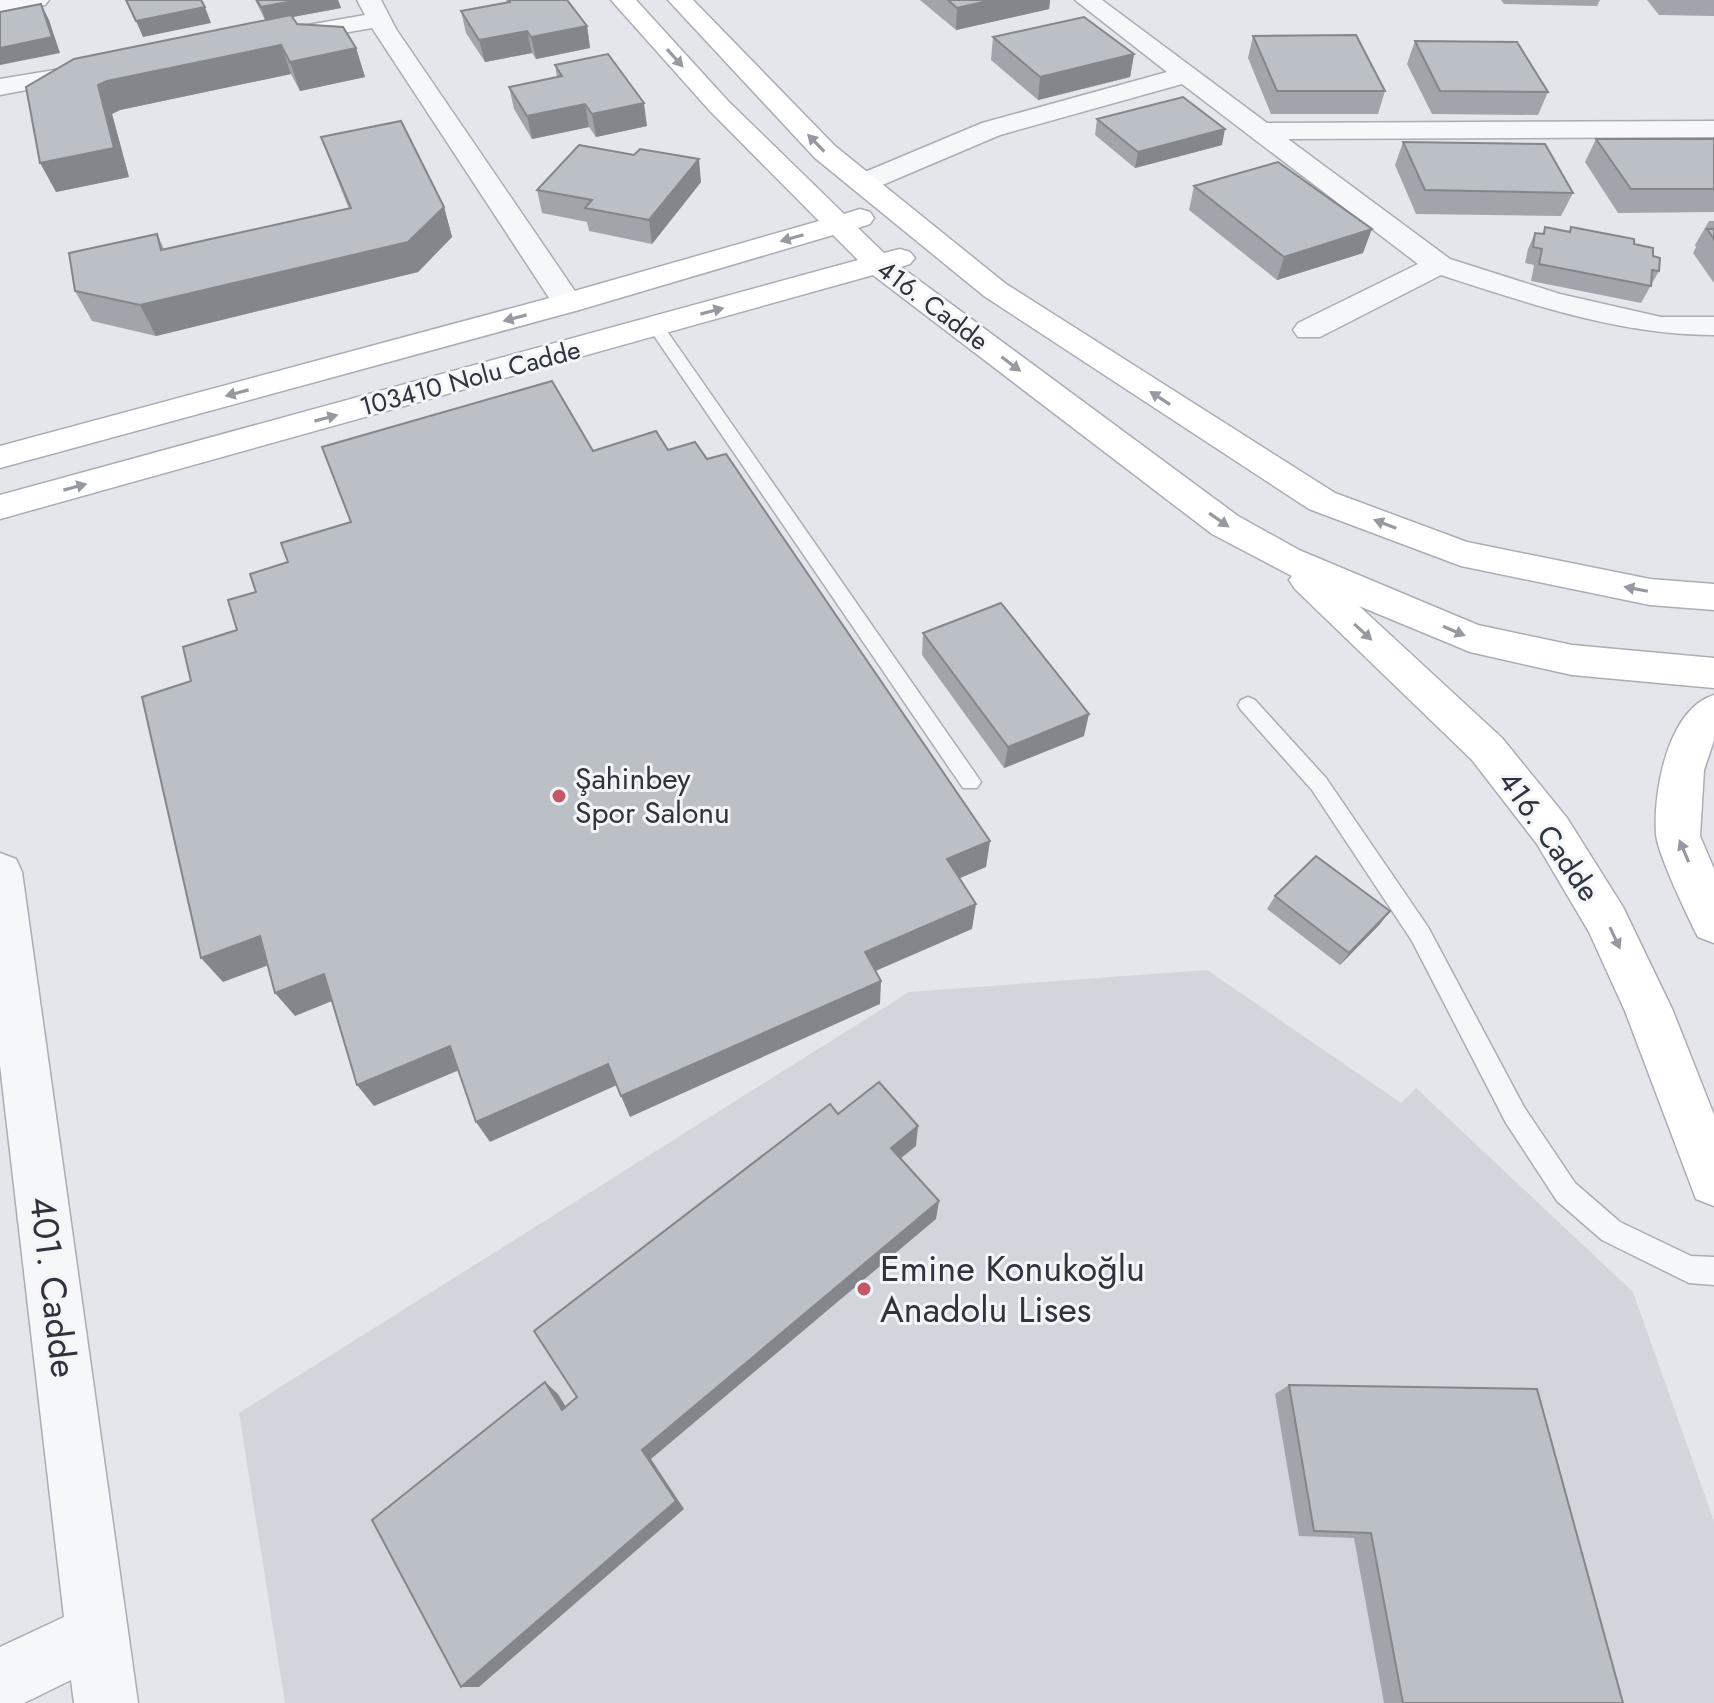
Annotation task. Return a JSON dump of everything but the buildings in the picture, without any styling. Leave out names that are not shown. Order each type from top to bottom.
[{"type":"main road","name":"416. Cadde","points":[[623,0],[835,225],[879,265],[1225,525],[1286,559],[1470,638],[1572,660],[1714,673]]},
{"type":"main road","points":[[680,0],[825,152],[995,290],[1322,501],[1461,553],[1650,592],[1714,597]]},
{"type":"main road","points":[[0,457],[568,303],[893,208]]},
{"type":"main road","name":"103410 Nolu Cadde","points":[[0,507],[879,265],[938,244]]},
{"type":"main road","points":[[628,286],[656,327]]},
{"type":"main road","name":"416. Cadde","points":[[1286,559],[1487,749],[1552,831],[1613,934],[1649,1011],[1714,1181]]},
{"type":"main road","points":[[1714,710],[1696,732],[1683,770],[1678,836],[1714,923]]},
{"type":"street","points":[[0,6],[37,0]]},
{"type":"street","points":[[1087,0],[1439,265],[1552,301],[1661,326],[1714,326]]},
{"type":"street","points":[[258,41],[374,10],[568,303]]},
{"type":"street","points":[[0,87],[121,66]]},
{"type":"street","points":[[863,183],[991,129],[1188,74]]},
{"type":"street","points":[[1262,131],[1714,129]]},
{"type":"street","points":[[1309,330],[1439,265]]},
{"type":"street","name":"401. Cadde","points":[[0,872],[106,1703]]},
{"type":"street","points":[[0,1681],[99,1633]]},
{"type":"lane","points":[[656,327],[970,782]]},
{"type":"lane","points":[[1248,705],[1319,784],[1420,934],[1515,1115],[1566,1192],[1611,1231],[1689,1269],[1714,1271]]},
{"type":"shaded area","name":"Emine Konukoğlu Anadolu Lises","points":[[1207,970],[1401,1103],[1416,1088],[1633,1292],[1714,1521],[1714,1703],[285,1703],[239,1413],[909,992]]},
{"type":"place","name":"Şahinbey Spor Salonu","points":[[559,796]]},
{"type":"place","name":"Emine Konukoğlu Anadolu Lises","points":[[864,1289]]}]
